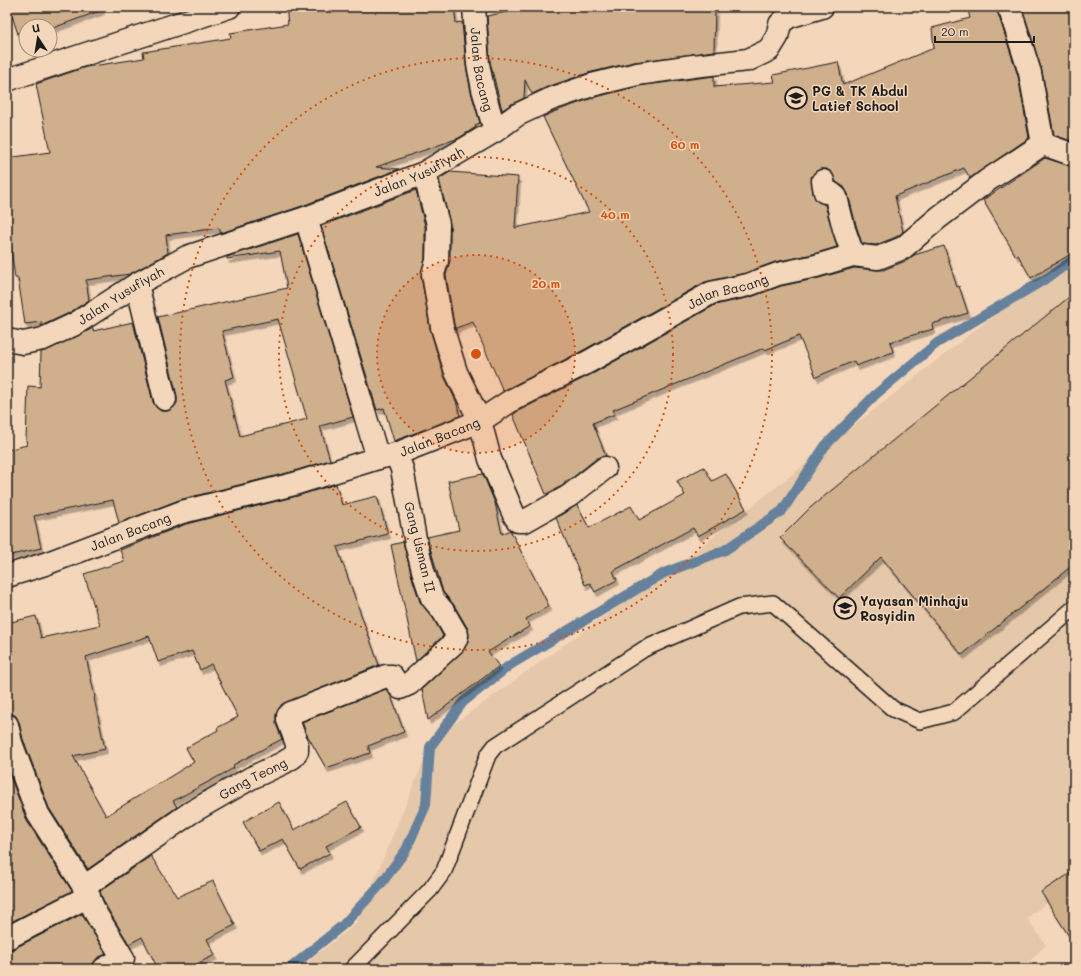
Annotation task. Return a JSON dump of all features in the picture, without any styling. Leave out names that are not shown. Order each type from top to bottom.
[{"type":"street","points":[[7,80],[229,7]]},
{"type":"street","name":"Jalan Bacang","points":[[474,7],[478,64],[483,89],[495,131]]},
{"type":"street","name":"Jalan Yusufiyah","points":[[7,340],[23,343],[43,339],[75,324],[137,284],[187,257],[306,218],[424,173],[495,131],[517,115],[551,99],[592,85],[638,74],[748,60],[768,50],[777,37],[780,24],[788,17],[822,7]]},
{"type":"street","points":[[1008,7],[1030,73],[1044,144],[1074,155]]},
{"type":"street","name":"Jalan Bacang","points":[[7,576],[80,551],[182,512],[294,484],[387,456],[480,421],[512,400],[588,362],[711,293],[748,285],[778,274],[816,266],[853,255],[878,258],[903,248],[938,218],[988,180],[1044,144]]},
{"type":"street","points":[[424,173],[438,224],[437,261],[433,274],[442,327],[456,372],[480,421],[490,459],[514,515],[518,521],[526,521],[569,496],[605,468]]},
{"type":"street","points":[[822,181],[825,192],[831,192],[836,197],[844,229],[853,255]]},
{"type":"street","name":"Gang Usman II","points":[[306,218],[387,456],[402,469],[416,544],[432,598],[443,611],[456,635]]},
{"type":"street","points":[[137,284],[165,399]]},
{"type":"street","name":"Gang Teong","points":[[86,892],[190,813],[251,778],[284,763],[293,757],[297,750],[297,744],[288,720],[288,716],[291,713],[389,675],[392,676],[402,689],[410,684],[454,643],[456,635]]},
{"type":"street","points":[[7,725],[11,743],[38,814],[86,892],[96,914],[123,958],[104,969]]},
{"type":"street","points":[[7,938],[86,892]]},
{"type":"lane","points":[[352,969],[430,890],[444,871],[488,755],[495,746],[644,649],[739,607],[773,602],[893,709],[920,721],[954,712],[1074,608]]},
{"type":"shaded area","name":"Yayasan Minhaju Rosyidin","points":[[1074,256],[1074,882],[1027,918],[1046,945],[1022,969],[298,969],[356,924],[433,739],[694,552],[979,327]]},
{"type":"building","points":[[9,7],[101,7],[102,10],[58,26],[58,18],[18,18],[18,34]]},
{"type":"building","points":[[286,7],[454,7],[456,23],[462,22],[466,66],[471,92],[480,123],[475,125],[476,127],[459,138],[376,167],[399,169],[302,206],[221,233],[219,228],[166,235],[168,253],[130,274],[86,280],[89,300],[69,313],[41,326],[42,322],[25,324],[18,278],[15,278],[7,221],[7,158],[50,152],[36,84],[86,67],[144,58],[143,52],[231,38],[230,33],[288,24]]},
{"type":"building","points":[[531,7],[715,7],[714,51],[634,62],[588,73],[547,87],[532,94],[525,80],[524,98],[502,110],[490,62],[487,16]]},
{"type":"building","points":[[967,7],[996,7],[1018,76],[1029,138],[970,178],[964,168],[895,196],[903,232],[896,237],[876,245],[862,244],[848,194],[844,187],[836,182],[832,173],[827,169],[820,169],[811,177],[813,194],[817,201],[825,205],[837,247],[775,262],[745,273],[705,282],[582,351],[503,391],[473,322],[456,328],[456,331],[446,275],[450,261],[450,224],[439,179],[450,172],[518,177],[515,228],[589,212],[543,117],[596,97],[639,86],[714,76],[714,87],[775,82],[773,75],[838,62],[843,85],[934,48],[932,28],[970,18]]},
{"type":"building","points":[[1022,7],[1070,7],[1074,22],[1074,142],[1054,135],[1042,71]]},
{"type":"building","points":[[1045,158],[1074,167],[1074,252],[1031,278],[1018,255],[1016,256],[983,200]]},
{"type":"building","points":[[416,190],[425,226],[425,259],[421,276],[430,329],[444,376],[456,401],[460,416],[394,441],[384,408],[377,410],[321,226]]},
{"type":"building","points":[[298,234],[353,417],[320,426],[330,460],[291,472],[179,500],[119,523],[113,500],[34,516],[41,548],[7,556],[7,450],[27,445],[28,386],[40,387],[41,352],[93,328],[93,331],[133,322],[153,402],[161,411],[168,411],[177,403],[177,396],[158,317],[287,288],[280,251],[227,259],[227,257]],"holes":[[[278,319],[307,419],[240,436],[225,380],[234,377],[222,331]]]},
{"type":"building","points":[[944,246],[957,287],[959,286],[968,313],[932,324],[933,329],[890,342],[893,352],[856,366],[854,361],[816,377],[799,336],[765,350],[764,348],[613,410],[615,414],[593,423],[606,456],[597,458],[571,479],[565,481],[562,486],[546,494],[513,415],[518,411],[594,373],[715,305],[751,297],[781,286],[819,278],[854,268],[883,270],[908,260],[914,255]]},
{"type":"building","points":[[1074,293],[1074,564],[962,655],[881,557],[839,598],[780,538],[811,507]]},
{"type":"building","points":[[704,467],[712,481],[726,474],[746,509],[698,536],[693,528],[613,571],[617,580],[595,592],[590,583],[585,585],[556,518],[577,505],[589,528],[631,506],[639,520],[685,495],[677,481]]},
{"type":"building","points":[[483,474],[495,503],[502,534],[510,530],[549,606],[526,619],[530,626],[488,652],[499,666],[428,720],[422,689],[462,652],[469,637],[468,629],[454,605],[443,592],[427,537],[459,530],[448,481]]},
{"type":"building","points":[[336,484],[342,505],[377,496],[388,534],[337,547],[379,665],[282,704],[276,716],[276,724],[282,739],[233,765],[234,768],[173,801],[177,807],[88,869],[49,808],[16,716],[11,713],[7,713],[7,623],[36,616],[41,638],[100,625],[84,574],[124,561],[120,550],[186,524],[297,496]],"holes":[[[149,636],[158,662],[192,651],[200,670],[211,664],[238,717],[217,728],[218,730],[186,748],[194,762],[106,816],[73,756],[105,749],[86,657]]]},
{"type":"building","points":[[403,542],[420,602],[433,618],[443,636],[416,661],[391,545]]},
{"type":"building","points":[[386,689],[391,696],[404,732],[368,746],[370,753],[326,768],[306,733],[302,722]]},
{"type":"building","points":[[7,768],[27,821],[72,891],[7,924]]},
{"type":"building","points":[[279,802],[294,830],[347,802],[361,827],[326,846],[330,853],[300,869],[283,839],[259,851],[243,822]]},
{"type":"building","points":[[151,856],[177,897],[213,881],[235,925],[207,939],[215,955],[186,969],[158,969],[142,937],[129,944],[107,908],[101,895],[100,891]]},
{"type":"building","points":[[1074,871],[1074,944],[1041,892]]},
{"type":"building","points":[[82,914],[106,954],[97,958],[93,964],[84,969],[7,969],[7,950],[13,949]]},
{"type":"waterway","points":[[289,969],[344,924],[381,884],[406,850],[426,805],[430,747],[463,702],[510,665],[664,573],[725,550],[782,511],[825,446],[875,395],[937,343],[1049,277],[1074,259]]},
{"type":"place","name":"PG & TK Abdul Latief School","points":[[796,98]]},
{"type":"place","name":"Yayasan Minhaju Rosyidin","points":[[845,608]]}]
